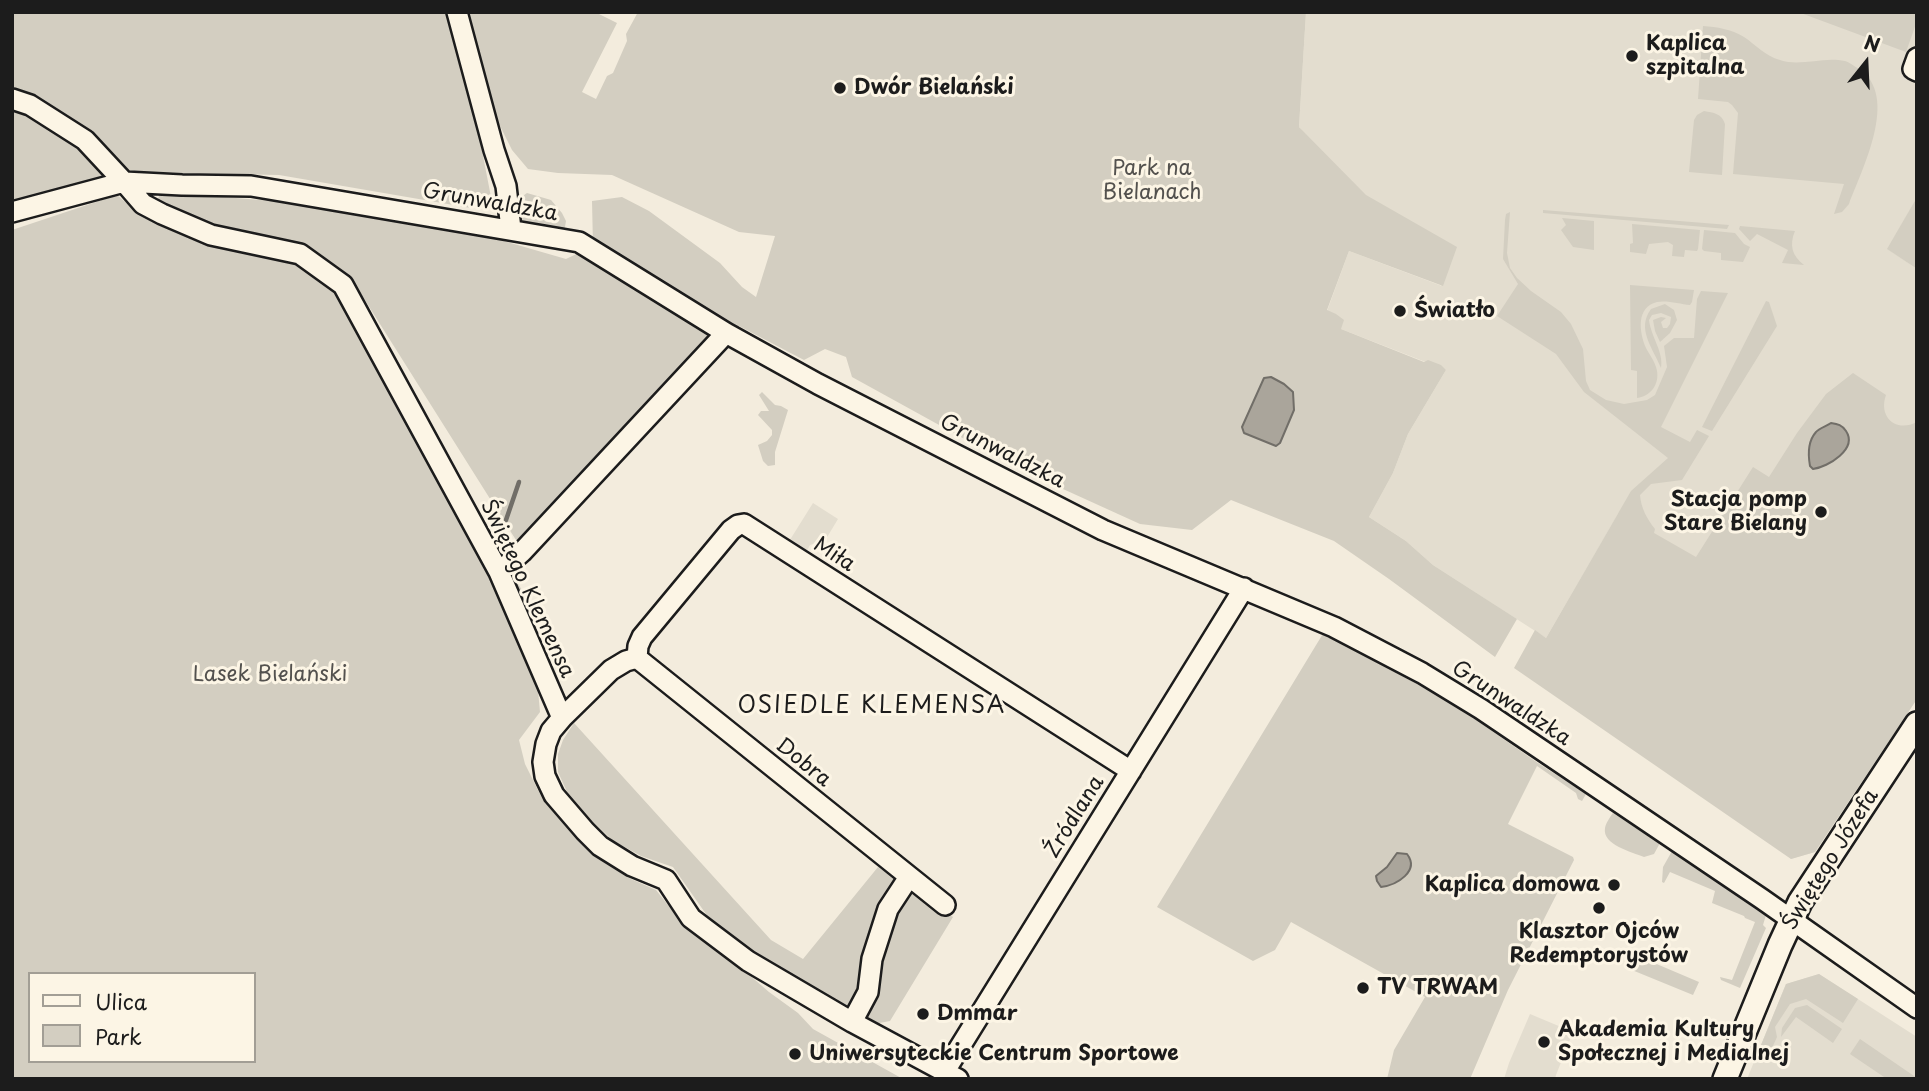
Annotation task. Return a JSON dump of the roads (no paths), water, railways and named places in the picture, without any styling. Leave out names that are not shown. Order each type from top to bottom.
[{"type":"street","points":[[457,12],[506,186],[511,229]]},
{"type":"street","points":[[1917,58],[1913,69],[1917,71]]},
{"type":"street","points":[[12,99],[30,105],[85,140],[124,182],[12,212]]},
{"type":"street","name":"Grunwaldzka","points":[[124,182],[182,186],[251,186],[579,242],[726,333],[818,384],[1103,530],[1334,627],[1422,673],[1481,709],[1917,1008]]},
{"type":"street","name":"Świętego Klemensa","points":[[124,182],[143,204],[162,214],[211,235],[300,254],[342,285],[499,572],[562,718]]},
{"type":"street","points":[[499,572],[522,552],[726,333]]},
{"type":"street","name":"Miła","points":[[637,658],[642,637],[731,530],[738,525],[749,525],[1131,771]]},
{"type":"street","name":"Źródlana","points":[[951,1075],[1131,771],[1244,588]]},
{"type":"street","points":[[637,658],[611,670],[562,718],[548,738],[543,754],[543,769],[554,795],[592,839],[619,859],[666,880],[691,918],[748,961],[852,1022],[951,1075]]},
{"type":"street","name":"Dobra","points":[[637,658],[945,905]]},
{"type":"street","name":"Świętego Józefa","points":[[1725,1079],[1800,902],[1917,724]]},
{"type":"street","points":[[852,1022],[868,992],[872,959],[888,909],[909,877]]},
{"type":"waterway","points":[[506,520],[519,482]]},
{"type":"place","name":"Kaplica szpitalna","points":[[1632,56]]},
{"type":"place","name":"Dwór Bielański","points":[[840,88]]},
{"type":"place","name":"Światło","points":[[1400,311]]},
{"type":"place","name":"Stacja pomp Stare Bielany","points":[[1821,512]]},
{"type":"place","name":"Kaplica domowa","points":[[1614,885]]},
{"type":"place","name":"Klasztor Ojców Redemptorystów","points":[[1599,908]]},
{"type":"place","name":"TV TRWAM","points":[[1363,988]]},
{"type":"place","name":"Dmmar","points":[[923,1014]]},
{"type":"place","name":"Akademia Kultury Społecznej i Medialnej","points":[[1544,1042]]},
{"type":"place","name":"Uniwersyteckie Centrum Sportowe","points":[[795,1054]]},
{"type":"district","name":"OSIEDLE KLEMENSA","points":[[872,707]]},
{"type":"park label","name":"Park na Bielanach","points":[[1152,181]]},
{"type":"park label","name":"Lasek Bielański","points":[[270,675]]}]
